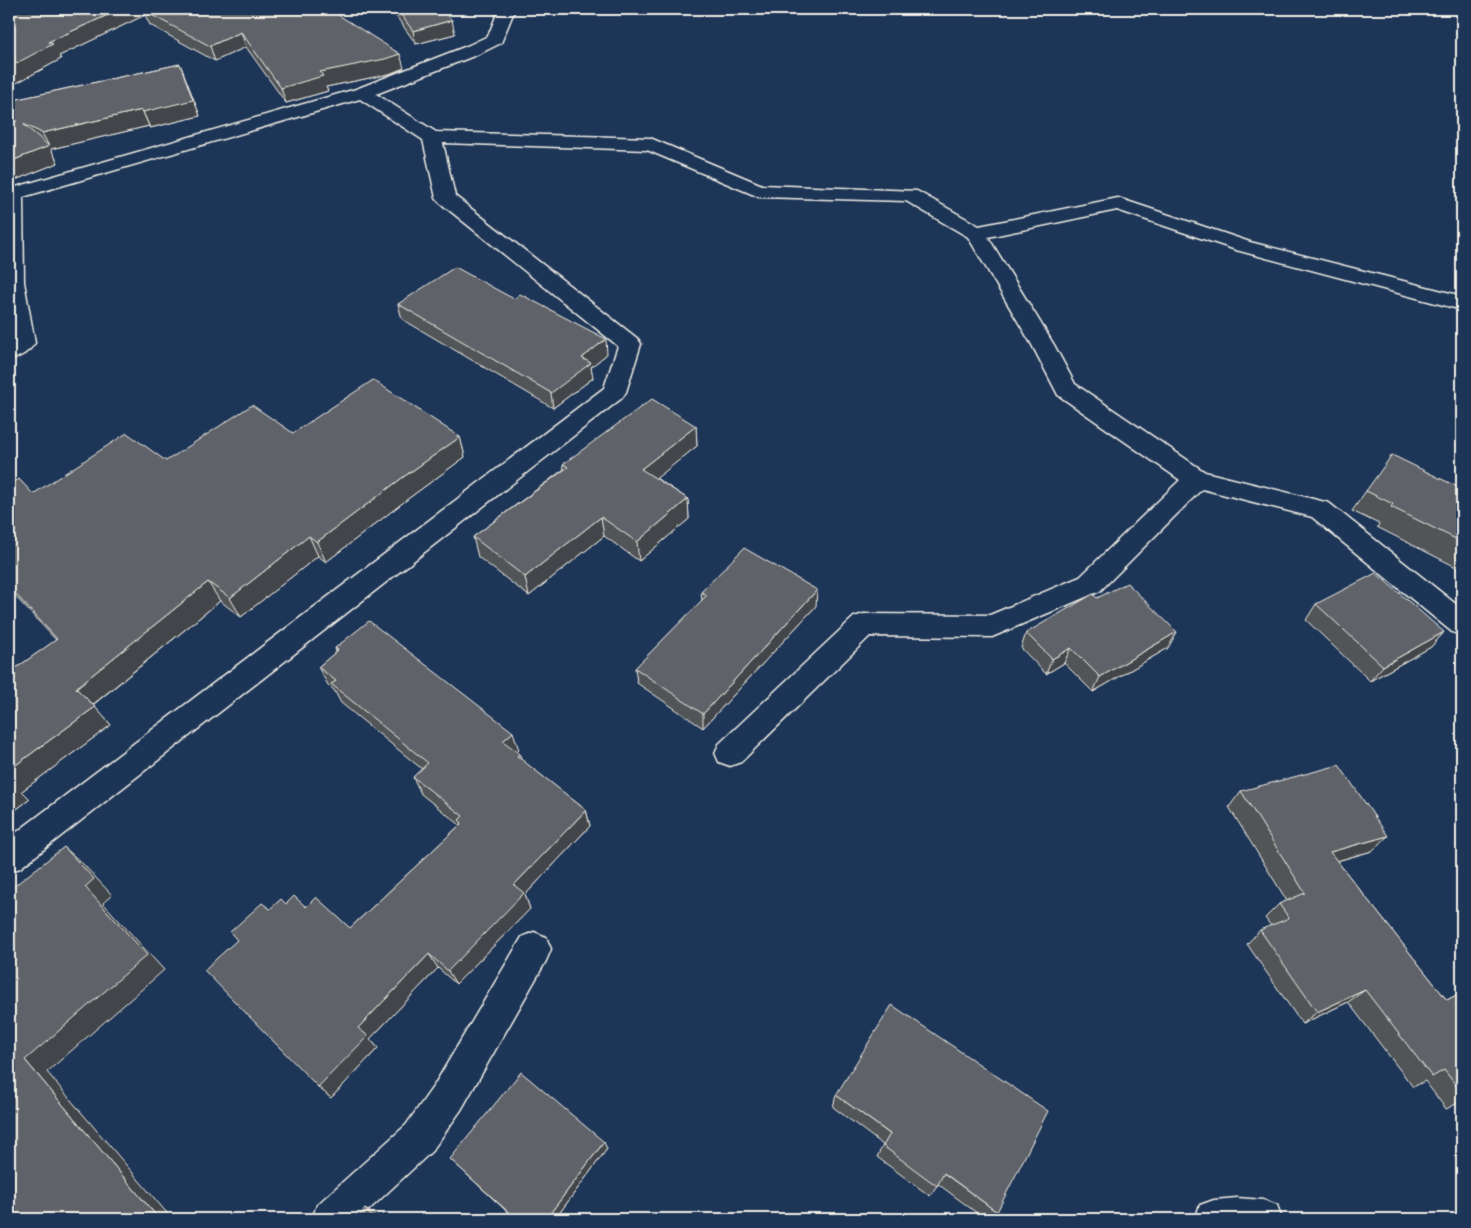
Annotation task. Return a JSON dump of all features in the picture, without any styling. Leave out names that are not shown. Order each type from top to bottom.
[{"type":"street","points":[[9,353],[24,343],[13,282],[11,195],[362,94],[473,50],[495,39],[507,9]]},
{"type":"street","points":[[362,94],[432,137],[650,144],[759,191],[910,195],[976,232],[1043,345],[1066,389],[1196,479],[1320,510],[1462,624]]},
{"type":"street","points":[[9,857],[614,392],[630,344],[446,198],[432,137]]},
{"type":"street","points":[[976,232],[1118,204],[1243,246],[1462,303]]},
{"type":"street","points":[[730,753],[864,625],[992,626],[1090,584],[1196,479]]},
{"type":"street","points":[[332,1219],[419,1138],[448,1096],[534,949]]},
{"type":"street","points":[[1214,1219],[1237,1217],[1263,1219]]},
{"type":"building","points":[[9,9],[121,9],[48,42],[53,44],[9,67]]},
{"type":"building","points":[[149,9],[329,9],[400,54],[385,59],[320,72],[323,76],[281,88],[241,32],[210,46],[144,11]]},
{"type":"building","points":[[397,9],[441,9],[452,20],[413,31]]},
{"type":"building","points":[[180,64],[193,100],[42,133],[23,124],[49,146],[9,162],[9,124],[17,121],[9,117],[9,101]]},
{"type":"building","points":[[455,267],[514,299],[520,294],[606,339],[582,358],[591,363],[551,393],[398,304]]},
{"type":"building","points":[[373,380],[460,437],[317,542],[309,536],[230,598],[208,582],[76,688],[95,707],[9,770],[9,673],[57,639],[9,587],[9,485],[19,479],[33,494],[127,433],[166,461],[252,405],[293,433]]},
{"type":"building","points":[[652,399],[696,426],[641,469],[688,499],[637,542],[601,517],[525,577],[473,537],[568,467],[563,464]]},
{"type":"building","points":[[1392,455],[1462,489],[1462,542],[1391,507],[1393,504],[1366,491]]},
{"type":"building","points":[[744,548],[817,590],[703,714],[635,668],[707,595],[701,592]]},
{"type":"building","points":[[1376,573],[1444,632],[1383,666],[1316,604]]},
{"type":"building","points":[[1127,583],[1177,632],[1100,677],[1071,648],[1052,659],[1026,633],[1093,594],[1097,598]]},
{"type":"building","points":[[369,621],[513,732],[503,741],[520,754],[517,756],[586,810],[514,885],[524,893],[448,971],[429,954],[358,1028],[368,1036],[318,1087],[204,970],[237,940],[230,932],[262,903],[270,909],[281,899],[286,904],[294,896],[306,907],[316,897],[350,928],[462,823],[459,820],[463,816],[413,777],[428,763],[331,684],[336,681],[318,667],[338,650],[335,648]]},
{"type":"building","points":[[1339,765],[1388,836],[1330,852],[1447,1000],[1462,992],[1462,1093],[1444,1070],[1432,1077],[1365,990],[1317,1012],[1260,930],[1289,918],[1279,904],[1305,893],[1241,791]]},
{"type":"building","points":[[64,847],[94,879],[85,887],[147,955],[25,1060],[159,1219],[9,1219],[9,890]]},
{"type":"building","points":[[892,1005],[1048,1111],[997,1212],[944,1173],[937,1186],[883,1146],[890,1134],[836,1095]]},
{"type":"building","points":[[521,1072],[604,1142],[546,1219],[516,1219],[450,1159]]},
{"type":"building","points":[[365,1209],[374,1219],[356,1219]]},
{"type":"building","points":[[383,1214],[388,1219],[378,1219]]}]
